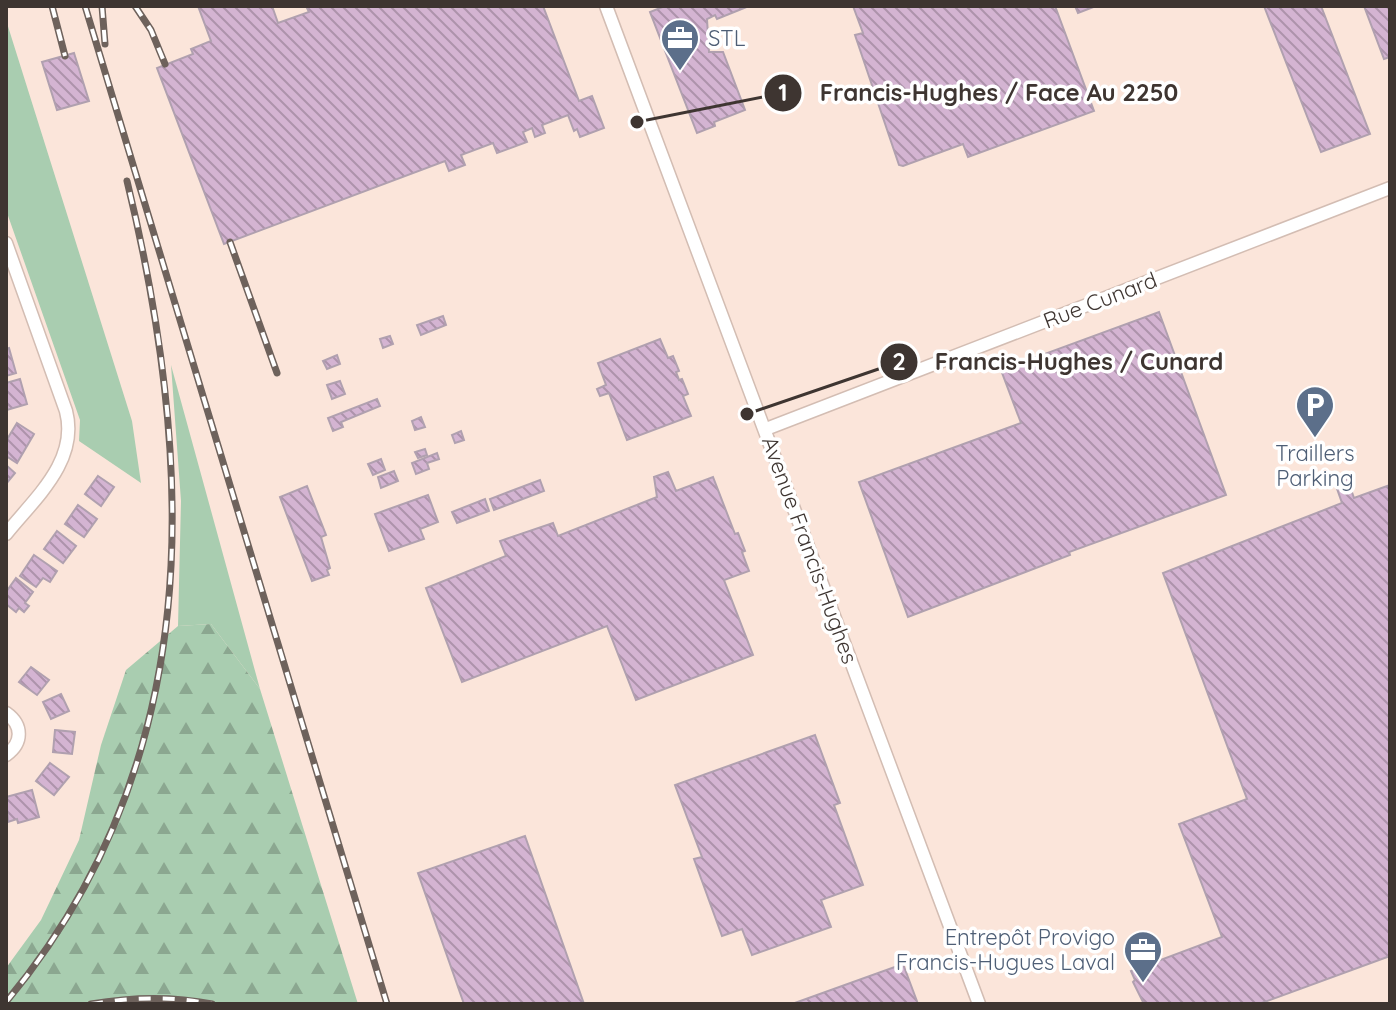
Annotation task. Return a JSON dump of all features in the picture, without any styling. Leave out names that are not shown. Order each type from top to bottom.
[{"type":"street","name":"Avenue Francis-Hughes","points":[[606,6],[979,1004]]},
{"type":"street","name":"Rue Cunard","points":[[766,429],[1390,188]]},
{"type":"street","points":[[6,243],[66,411],[70,435],[57,471],[6,534]]},
{"type":"street","points":[[6,713],[15,720],[19,734],[15,748],[6,755]]},
{"type":"green space","points":[[6,20],[132,421],[141,483],[79,441],[80,420],[6,210]]},
{"type":"green space","points":[[171,365],[260,689],[211,624],[178,626],[181,501]]},
{"type":"green space","points":[[211,624],[260,689],[358,1004],[6,1004],[6,968],[41,920],[79,840],[101,745],[126,670],[178,626]]},
{"type":"building","points":[[198,6],[272,6],[278,23],[309,12],[306,6],[543,6],[579,101],[592,96],[604,128],[580,137],[568,115],[542,125],[545,133],[535,137],[532,128],[523,132],[527,142],[497,153],[493,143],[461,155],[465,165],[449,171],[445,161],[224,244],[157,68],[193,54],[191,49],[211,41]]},
{"type":"building","points":[[665,6],[749,6],[717,19],[715,15],[707,19],[709,52],[723,52],[745,110],[714,122],[715,126],[697,133],[650,12]]},
{"type":"building","points":[[853,6],[1055,6],[1094,111],[968,157],[963,144],[899,165],[855,35],[863,33]]},
{"type":"building","points":[[1075,6],[1096,6],[1078,13]]},
{"type":"building","points":[[1264,6],[1321,6],[1370,134],[1321,152]]},
{"type":"building","points":[[1364,6],[1390,6],[1390,57],[1384,59]]},
{"type":"building","points":[[74,53],[89,101],[57,110],[42,62]]},
{"type":"building","points":[[1159,312],[1226,495],[1069,552],[1070,555],[908,617],[859,482],[1021,423],[1001,370]]},
{"type":"building","points":[[443,316],[446,325],[421,335],[417,325]]},
{"type":"building","points":[[390,336],[393,344],[383,348],[380,339]]},
{"type":"building","points":[[660,339],[668,358],[673,356],[679,380],[682,379],[688,394],[683,396],[691,416],[627,440],[609,393],[600,396],[597,389],[606,385],[598,363]]},
{"type":"building","points":[[9,348],[16,373],[6,376],[6,349]]},
{"type":"building","points":[[337,355],[340,364],[327,369],[323,361]]},
{"type":"building","points":[[20,379],[27,404],[7,410],[6,383]]},
{"type":"building","points":[[340,381],[345,394],[332,399],[327,385]]},
{"type":"building","points":[[377,399],[380,406],[341,422],[343,427],[333,431],[328,418]]},
{"type":"building","points":[[421,417],[425,427],[415,430],[412,421]]},
{"type":"building","points":[[17,423],[34,434],[17,463],[6,456],[6,441]]},
{"type":"building","points":[[461,431],[464,440],[455,443],[452,435]]},
{"type":"building","points":[[425,449],[427,455],[418,458],[415,452]]},
{"type":"building","points":[[437,453],[439,459],[427,463],[429,469],[416,474],[412,463]]},
{"type":"building","points":[[381,459],[385,470],[373,475],[368,464]]},
{"type":"building","points":[[6,465],[15,473],[6,484]]},
{"type":"building","points":[[394,471],[398,481],[381,488],[378,477]]},
{"type":"building","points":[[668,472],[676,491],[713,477],[735,534],[738,533],[745,551],[742,552],[749,571],[724,580],[753,655],[636,700],[607,626],[462,682],[426,588],[506,556],[500,541],[553,523],[558,536],[657,497],[654,477]]},
{"type":"building","points":[[98,476],[114,487],[101,506],[85,494]]},
{"type":"building","points":[[1347,478],[1354,498],[1390,485],[1390,956],[1259,1004],[1144,1004],[1131,971],[1222,937],[1179,824],[1247,799],[1163,573],[1342,503],[1335,483]]},
{"type":"building","points":[[540,480],[544,491],[494,510],[490,499]]},
{"type":"building","points":[[307,486],[326,535],[321,537],[330,568],[327,570],[329,575],[312,581],[280,497]]},
{"type":"building","points":[[428,495],[438,522],[420,529],[424,539],[389,551],[375,514]]},
{"type":"building","points":[[485,499],[489,511],[457,523],[452,512]]},
{"type":"building","points":[[78,505],[97,519],[84,537],[65,524]]},
{"type":"building","points":[[57,531],[76,546],[63,563],[44,549]]},
{"type":"building","points":[[34,555],[57,571],[50,582],[43,578],[36,587],[20,576]]},
{"type":"building","points":[[16,578],[33,592],[25,603],[29,606],[24,612],[19,608],[16,612],[6,604],[6,592]]},
{"type":"building","points":[[31,667],[49,680],[37,695],[19,682]]},
{"type":"building","points":[[61,694],[69,711],[51,719],[43,702]]},
{"type":"building","points":[[55,730],[75,732],[72,754],[53,752]]},
{"type":"building","points":[[815,735],[840,803],[834,805],[863,885],[821,900],[831,927],[752,955],[742,929],[722,936],[694,859],[702,857],[675,785]]},
{"type":"building","points":[[50,763],[69,777],[54,795],[36,781]]},
{"type":"building","points":[[32,790],[39,817],[18,823],[17,819],[8,822],[6,797]]},
{"type":"building","points":[[525,836],[584,1004],[464,1004],[418,873]]},
{"type":"building","points":[[903,964],[918,1004],[792,1004]]},
{"type":"railway","points":[[52,6],[65,56]]},
{"type":"railway","points":[[85,6],[387,1004]]},
{"type":"railway","points":[[102,6],[105,44]]},
{"type":"railway","points":[[135,6],[151,30],[165,64]]},
{"type":"railway","points":[[6,1002],[71,910],[119,813],[151,713],[168,610],[172,504],[166,397],[150,289],[127,181]]},
{"type":"railway","points":[[230,242],[277,373]]},
{"type":"railway","points":[[91,1004],[152,998],[212,1004]]},
{"type":"place","name":"STL","points":[[680,72]]},
{"type":"place","name":"Francis-Hughes / Face Au 2250","points":[[637,122]]},
{"type":"place","name":"Francis-Hughes / Cunard","points":[[747,414]]},
{"type":"place","name":"Traillers Parking","points":[[1315,439]]},
{"type":"place","name":"Entrepôt Provigo Francis-Hugues Laval","points":[[1143,984]]}]
